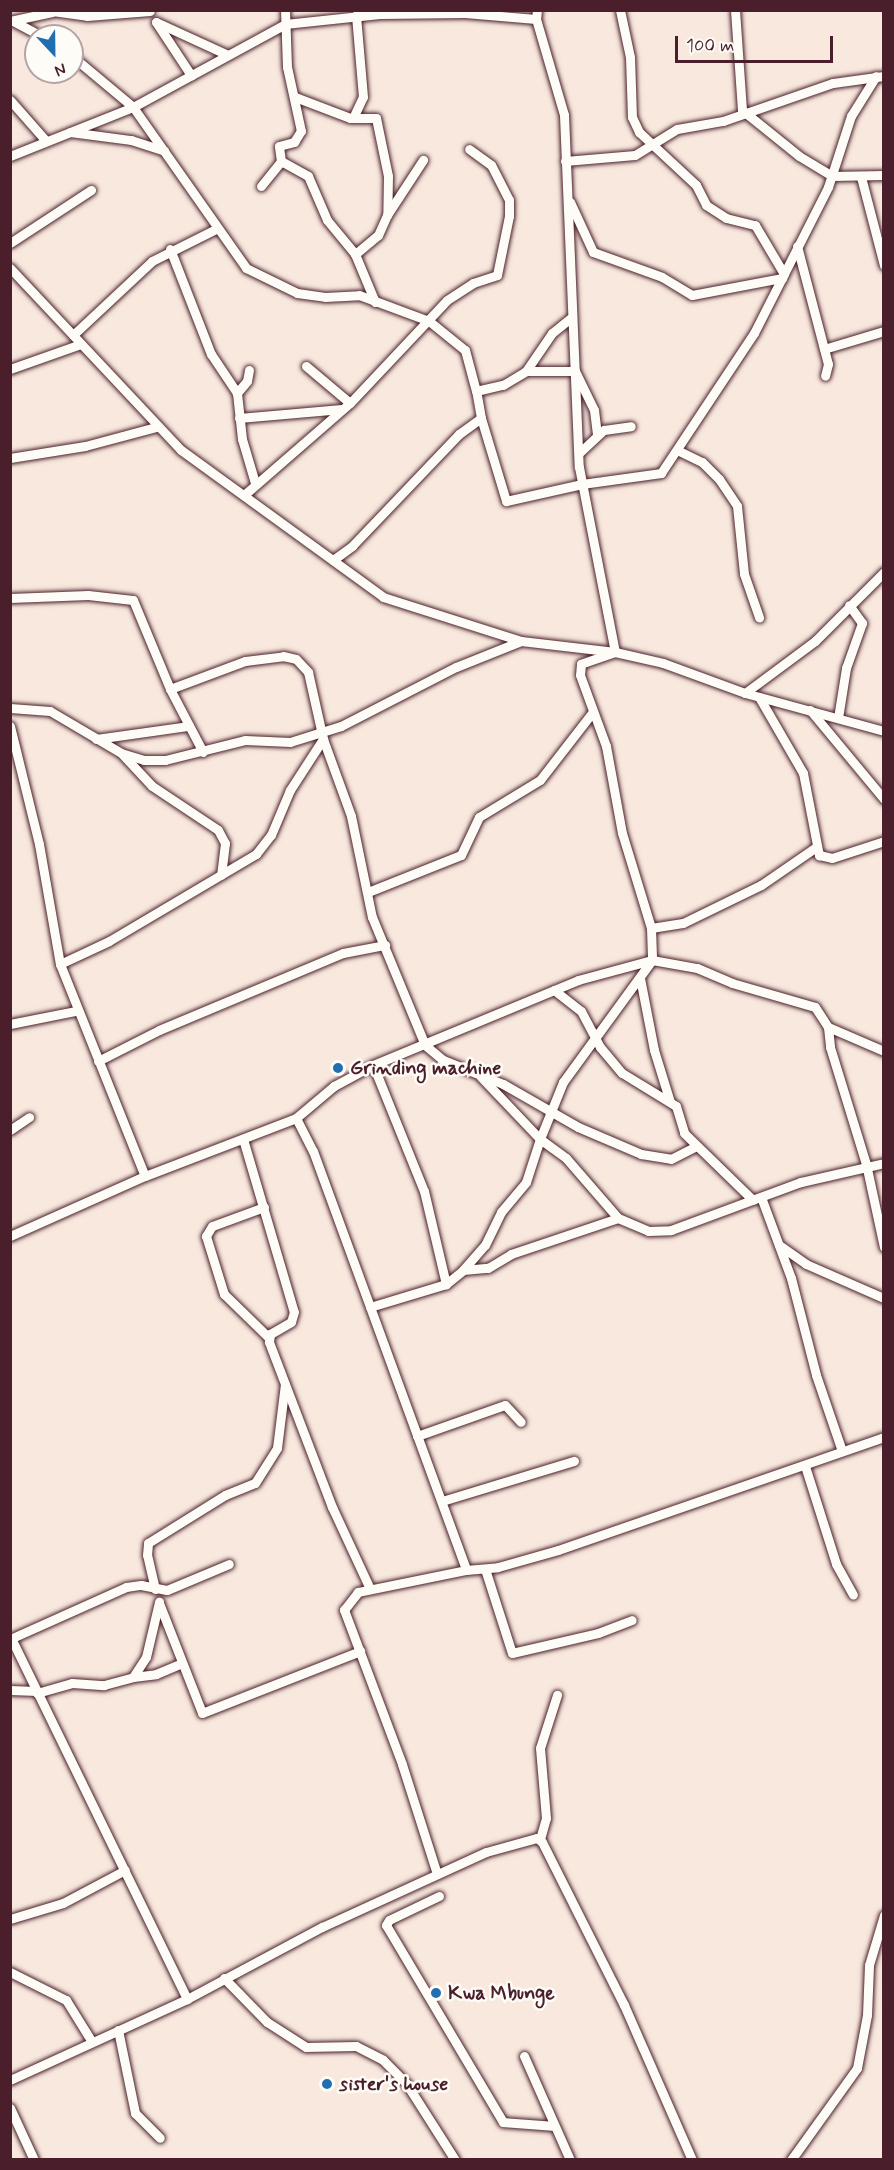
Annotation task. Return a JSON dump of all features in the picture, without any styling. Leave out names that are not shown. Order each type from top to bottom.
[{"type":"street","points":[[261,186],[281,161],[279,146],[294,142],[301,131],[287,67],[285,10]]},
{"type":"street","points":[[620,10],[630,57],[632,117],[639,132],[696,185],[706,205],[726,218],[754,225],[783,276]]},
{"type":"street","points":[[735,10],[745,112],[799,156],[832,176],[884,175]]},
{"type":"street","points":[[12,21],[50,11],[86,13],[150,11],[191,75]]},
{"type":"street","points":[[352,118],[363,97],[356,15]]},
{"type":"street","points":[[10,156],[133,107],[226,54],[285,24],[356,15],[537,15],[559,87],[582,484],[615,652]]},
{"type":"street","points":[[156,22],[226,54]]},
{"type":"street","points":[[84,66],[133,107],[216,229],[246,268],[297,293],[325,297],[359,295],[429,321],[465,350],[476,391],[480,418],[506,501],[582,484],[661,472],[754,333],[832,176],[851,116],[880,76]]},
{"type":"street","points":[[565,161],[635,155],[677,129],[723,122],[745,112],[833,84],[880,76]]},
{"type":"street","points":[[295,97],[352,118],[376,118],[388,176],[387,215]]},
{"type":"street","points":[[11,100],[46,141]]},
{"type":"street","points":[[67,132],[131,140],[164,151]]},
{"type":"street","points":[[244,495],[255,483],[346,406],[460,290],[497,275],[509,216],[509,200],[491,165],[469,149]]},
{"type":"street","points":[[355,254],[378,235],[387,215],[423,160]]},
{"type":"street","points":[[281,161],[308,176],[327,220],[355,254],[375,302]]},
{"type":"street","points":[[861,177],[884,265]]},
{"type":"street","points":[[10,243],[91,190]]},
{"type":"street","points":[[567,197],[593,252],[662,277],[692,295],[783,276]]},
{"type":"street","points":[[73,335],[126,284],[170,249],[216,229]]},
{"type":"street","points":[[796,246],[828,364],[825,376]]},
{"type":"street","points":[[170,249],[212,354],[237,393],[239,418],[255,483]]},
{"type":"street","points":[[10,268],[156,427],[181,450],[383,597],[521,641],[615,652],[663,663],[745,693],[884,731]]},
{"type":"street","points":[[476,391],[502,385],[526,370],[552,333],[572,317]]},
{"type":"street","points":[[824,348],[884,331]]},
{"type":"street","points":[[10,369],[81,344]]},
{"type":"street","points":[[306,366],[346,406]]},
{"type":"street","points":[[237,393],[247,381],[249,370]]},
{"type":"street","points":[[526,370],[575,371]]},
{"type":"street","points":[[575,371],[594,410],[597,434]]},
{"type":"street","points":[[239,418],[346,406]]},
{"type":"street","points":[[333,560],[352,546],[459,434],[480,418]]},
{"type":"street","points":[[579,453],[597,434],[613,427],[631,426]]},
{"type":"street","points":[[10,458],[85,446],[156,427]]},
{"type":"street","points":[[677,450],[702,462],[719,478],[737,506],[744,574],[759,617]]},
{"type":"street","points":[[745,693],[814,641],[884,572]]},
{"type":"street","points":[[10,598],[88,595],[133,600],[170,689],[203,752]]},
{"type":"street","points":[[838,718],[846,668],[862,623],[849,605]]},
{"type":"street","points":[[10,708],[59,714],[121,753],[154,760],[203,752],[245,741],[279,744],[322,735],[456,667],[521,641]]},
{"type":"street","points":[[370,1307],[446,1284],[463,1270],[485,1245],[501,1212],[526,1182],[559,1090],[651,960],[651,928],[622,833],[606,746],[581,681],[581,663],[615,652]]},
{"type":"street","points":[[170,689],[245,661],[283,656],[296,659],[308,672],[322,735],[351,816],[372,917],[425,1045],[442,1060],[478,1074],[551,1112],[648,1157],[671,1159],[696,1146]]},
{"type":"street","points":[[759,697],[803,772],[816,847],[827,859],[884,841]]},
{"type":"street","points":[[810,710],[884,799]]},
{"type":"street","points":[[368,892],[461,855],[479,817],[540,780],[592,713]]},
{"type":"street","points":[[10,726],[39,844],[60,964],[75,1011],[145,1176]]},
{"type":"street","points":[[96,739],[189,726]]},
{"type":"street","points":[[60,964],[109,941],[265,847],[290,789],[322,735]]},
{"type":"street","points":[[121,753],[152,786],[207,820],[223,837],[221,875]]},
{"type":"street","points":[[651,928],[683,922],[761,885],[816,847]]},
{"type":"street","points":[[98,1061],[159,1030],[344,953],[385,945]]},
{"type":"street","points":[[10,1236],[145,1176],[296,1118],[334,1086],[374,1065],[554,990],[651,960],[697,968],[732,982],[815,1007],[828,1028],[830,1047],[866,1164],[884,1247]]},
{"type":"street","points":[[639,978],[654,1050],[670,1102]]},
{"type":"street","points":[[554,990],[580,1011],[595,1040],[622,1073],[678,1108],[684,1133],[696,1146],[704,1148],[757,1198],[779,1244],[842,1451]]},
{"type":"street","points":[[10,1024],[75,1011]]},
{"type":"street","points":[[828,1028],[884,1051]]},
{"type":"street","points":[[374,1065],[424,1191],[446,1284]]},
{"type":"street","points":[[478,1074],[540,1138],[566,1158],[618,1218],[648,1231],[671,1230],[757,1198],[866,1164],[884,1163]]},
{"type":"street","points":[[10,1130],[28,1117]]},
{"type":"street","points":[[296,1118],[313,1151],[466,1570]]},
{"type":"street","points":[[243,1139],[294,1312],[291,1322],[268,1337]]},
{"type":"street","points":[[264,1207],[212,1226],[206,1236],[224,1294],[268,1337],[332,1507],[370,1589]]},
{"type":"street","points":[[463,1270],[488,1268],[511,1254],[618,1218]]},
{"type":"street","points":[[779,1244],[806,1264],[884,1298]]},
{"type":"street","points":[[285,1381],[277,1448],[255,1483],[225,1496],[148,1544],[147,1555],[158,1590],[159,1603],[202,1713],[360,1651]]},
{"type":"street","points":[[417,1436],[505,1405],[521,1422]]},
{"type":"street","points":[[437,1874],[344,1610],[358,1592],[466,1570],[485,1569],[558,1550],[884,1437]]},
{"type":"street","points":[[442,1502],[574,1461]]},
{"type":"street","points":[[805,1466],[836,1564],[854,1595]]},
{"type":"street","points":[[187,1999],[11,1639],[126,1587],[141,1585],[158,1590],[229,1564]]},
{"type":"street","points":[[485,1569],[512,1653],[598,1633],[632,1620]]},
{"type":"street","points":[[133,1677],[146,1657],[159,1603]]},
{"type":"street","points":[[10,1690],[37,1692],[72,1683],[104,1685],[133,1677],[156,1674],[182,1663]]},
{"type":"street","points":[[556,1695],[540,1748],[546,1818],[540,1839],[624,2005],[692,2160]]},
{"type":"street","points":[[10,2080],[187,1999],[322,1927],[437,1874],[502,1845],[540,1839]]},
{"type":"street","points":[[10,1919],[63,1903],[125,1870]]},
{"type":"street","points":[[439,1896],[389,1920],[386,1925],[503,2122],[554,2126]]},
{"type":"street","points":[[791,2160],[857,2068],[867,2015],[869,1965],[884,1915]]},
{"type":"street","points":[[10,1972],[66,2000],[93,2042]]},
{"type":"street","points":[[224,1978],[267,2022],[306,2047],[356,2046],[383,2060],[406,2083],[455,2160]]},
{"type":"street","points":[[118,2030],[135,2113],[160,2138]]},
{"type":"street","points":[[525,2056],[570,2160]]},
{"type":"street","points":[[10,2108],[34,2160]]},
{"type":"place","name":"Grinding machine","points":[[338,1068]]},
{"type":"place","name":"Kwa Mbunge","points":[[436,1993]]},
{"type":"place","name":"sister's house","points":[[327,2084]]}]
